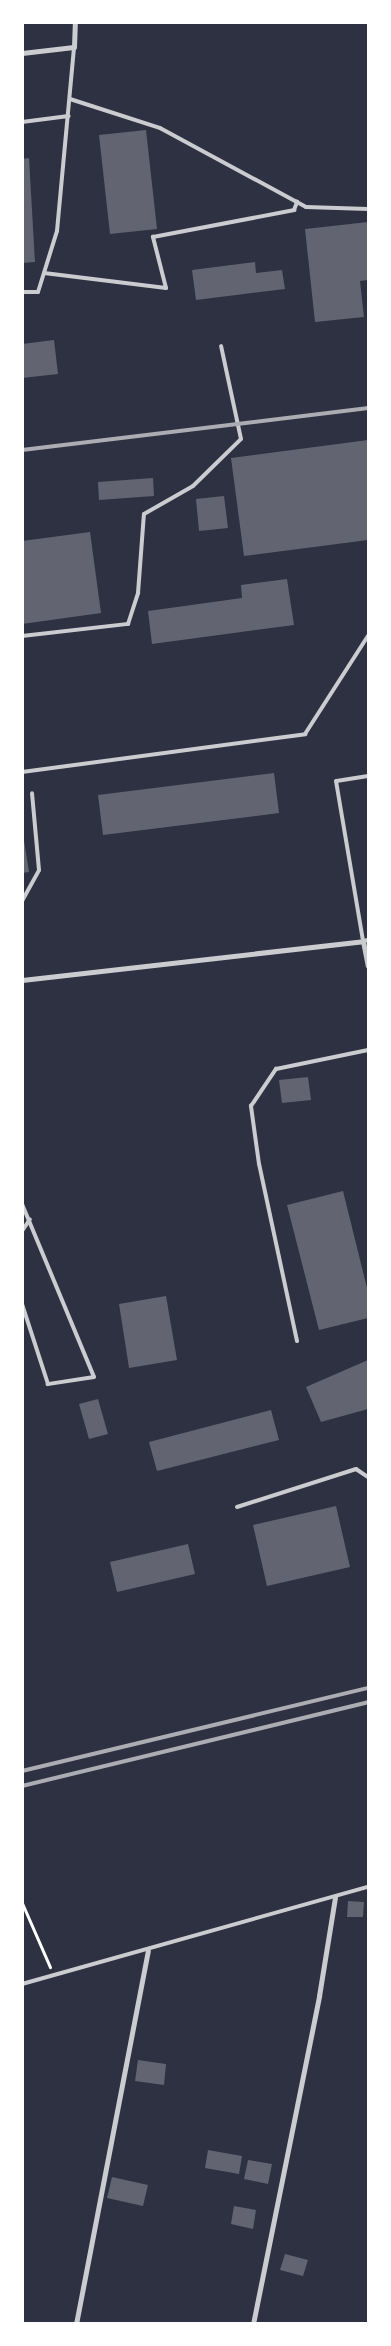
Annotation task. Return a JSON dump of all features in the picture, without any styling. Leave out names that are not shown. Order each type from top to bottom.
[{"type":"street","points":[[22,53],[74,47],[75,22]]},
{"type":"street","points":[[22,980],[366,940],[368,966]]},
{"type":"street","points":[[253,2324],[319,1996],[335,1897]]},
{"type":"street","points":[[76,2324],[148,1950]]},
{"type":"lane","points":[[22,292],[38,292],[57,231],[74,47]]},
{"type":"lane","points":[[70,99],[160,128],[306,207],[368,209]]},
{"type":"lane","points":[[22,122],[69,116]]},
{"type":"lane","points":[[44,273],[166,288],[153,237],[294,210],[297,202]]},
{"type":"lane","points":[[22,636],[128,624],[138,593],[144,514],[193,486],[241,439],[221,346]]},
{"type":"lane","points":[[22,772],[305,734],[368,636]]},
{"type":"lane","points":[[366,940],[336,781],[368,776]]},
{"type":"lane","points":[[22,901],[39,870],[32,793]]},
{"type":"lane","points":[[297,1342],[259,1164],[251,1106],[276,1069],[368,1050]]},
{"type":"lane","points":[[22,1204],[30,1219],[94,1377],[48,1384],[22,1304]]},
{"type":"lane","points":[[22,1231],[30,1219]]},
{"type":"lane","points":[[237,1507],[356,1469],[368,1477]]},
{"type":"lane","points":[[22,1984],[368,1887]]},
{"type":"path","points":[[22,1903],[53,1975]]},
{"type":"building","points":[[146,130],[157,229],[110,234],[99,135]]},
{"type":"building","points":[[29,158],[35,262],[22,263],[22,159]]},
{"type":"building","points":[[368,222],[368,280],[360,281],[364,317],[315,322],[305,229]]},
{"type":"building","points":[[255,262],[256,273],[282,270],[285,289],[196,300],[192,270]]},
{"type":"building","points":[[54,340],[58,374],[22,378],[22,344]]},
{"type":"building","points":[[368,440],[368,540],[244,556],[231,458]]},
{"type":"building","points":[[153,478],[154,496],[99,500],[98,482]]},
{"type":"building","points":[[224,496],[228,528],[199,531],[196,499]]},
{"type":"building","points":[[90,532],[101,613],[22,624],[22,541]]},
{"type":"building","points":[[287,579],[294,625],[152,644],[148,611],[242,598],[241,585]]},
{"type":"building","points":[[274,773],[279,813],[103,835],[98,795]]},
{"type":"building","points":[[22,828],[29,872],[22,873]]},
{"type":"building","points":[[308,1077],[311,1100],[282,1103],[279,1080]]},
{"type":"building","points":[[343,1191],[368,1292],[368,1318],[319,1330],[287,1205]]},
{"type":"building","points":[[166,1296],[177,1360],[129,1368],[119,1304]]},
{"type":"building","points":[[368,1360],[368,1409],[321,1422],[306,1387]]},
{"type":"building","points":[[98,1399],[108,1434],[89,1439],[79,1404]]},
{"type":"building","points":[[271,1410],[279,1440],[157,1471],[149,1442]]},
{"type":"building","points":[[336,1506],[350,1567],[267,1586],[253,1525]]},
{"type":"building","points":[[188,1544],[195,1574],[117,1592],[110,1562]]},
{"type":"building","points":[[348,1901],[364,1902],[363,1917],[347,1917]]},
{"type":"building","points":[[138,2060],[166,2064],[164,2085],[135,2081]]},
{"type":"building","points":[[208,2150],[242,2156],[239,2174],[205,2168]]},
{"type":"building","points":[[248,2160],[272,2164],[268,2184],[244,2179]]},
{"type":"building","points":[[112,2177],[148,2185],[143,2206],[107,2198]]},
{"type":"building","points":[[234,2206],[256,2210],[253,2229],[231,2224]]},
{"type":"building","points":[[285,2254],[308,2260],[303,2276],[280,2270]]},
{"type":"railway","points":[[22,450],[368,408]]},
{"type":"railway","points":[[22,1771],[368,1688]]},
{"type":"railway","points":[[22,1786],[368,1702]]}]
